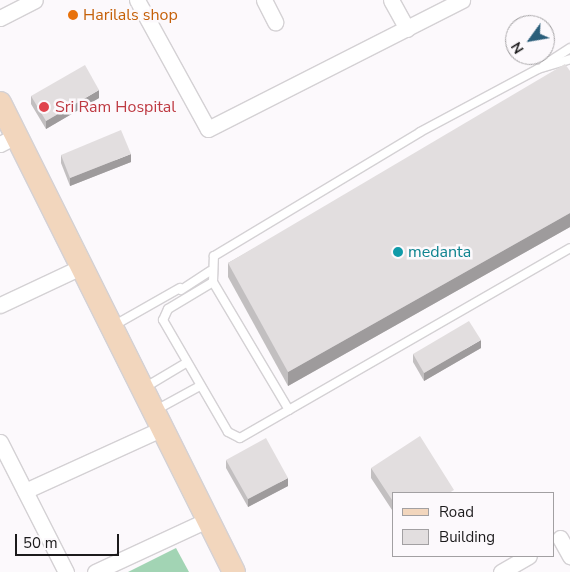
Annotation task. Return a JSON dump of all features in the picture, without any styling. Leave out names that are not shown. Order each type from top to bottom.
[{"type":"street","points":[[0,18],[35,0]]},
{"type":"street","points":[[137,0],[208,129],[462,0]]},
{"type":"street","points":[[264,0],[275,22]]},
{"type":"street","points":[[391,0],[407,29]]},
{"type":"street","points":[[0,103],[8,140],[81,266],[234,572]]},
{"type":"street","points":[[0,305],[81,266]]},
{"type":"street","points":[[25,491],[157,420]]},
{"type":"street","points":[[0,442],[66,572]]},
{"type":"street","points":[[95,572],[207,520]]},
{"type":"street","points":[[561,537],[570,556]]},
{"type":"street","points":[[501,572],[527,557]]},
{"type":"lane","points":[[289,410],[213,282],[210,271],[214,256],[420,132],[538,69],[570,48]]},
{"type":"lane","points":[[538,69],[570,59]]},
{"type":"lane","points":[[213,282],[168,309],[163,320],[186,364],[236,438],[289,410],[570,248]]},
{"type":"lane","points":[[111,328],[210,271]]},
{"type":"lane","points":[[180,288],[185,298]]},
{"type":"lane","points":[[142,389],[186,364]]},
{"type":"lane","points":[[157,420],[200,386]]},
{"type":"green space","points":[[176,548],[189,572],[128,572]]},
{"type":"building","name":"medanta","points":[[565,64],[570,71],[570,213],[288,372],[228,263]]},
{"type":"building","points":[[85,65],[99,90],[46,121],[31,96]]},
{"type":"building","points":[[121,130],[131,154],[70,178],[61,155]]},
{"type":"building","points":[[469,321],[481,340],[424,373],[413,354]]},
{"type":"building","points":[[420,436],[454,490],[451,492],[392,492],[392,500],[371,468]]},
{"type":"building","points":[[266,438],[288,478],[248,499],[226,460]]},
{"type":"place","name":"Harilals shop","points":[[73,15]]},
{"type":"place","name":"Sri Ram Hospital","points":[[44,107]]},
{"type":"place","name":"medanta","points":[[398,252]]}]
